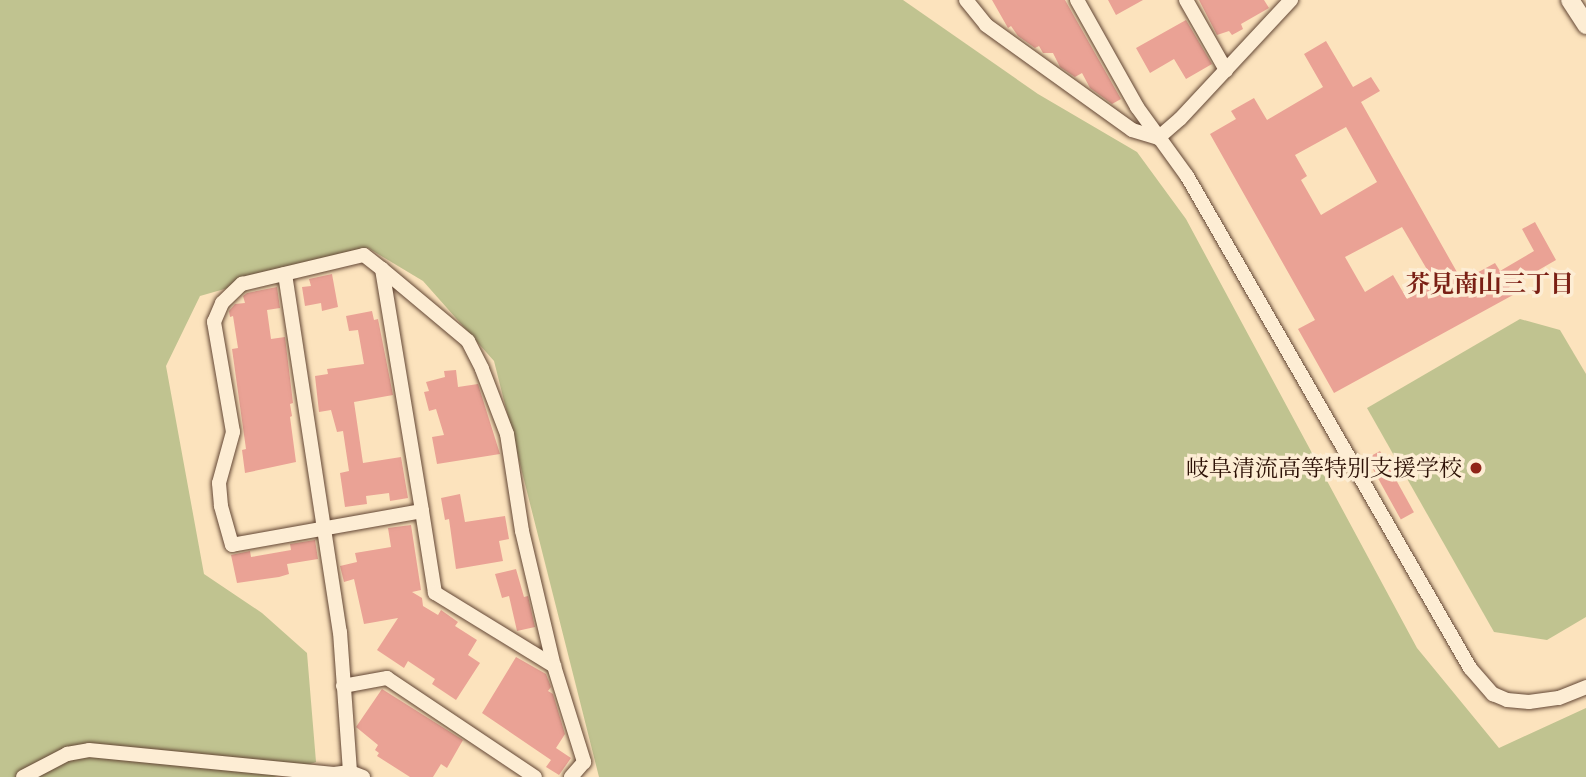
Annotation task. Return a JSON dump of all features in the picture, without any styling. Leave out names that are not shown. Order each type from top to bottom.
[{"type":"street","points":[[1077,0],[1158,138],[1187,176],[1469,668],[1493,694],[1507,700],[1530,702],[1559,698],[1586,687]]},
{"type":"street","points":[[1186,0],[1226,70]]},
{"type":"street","points":[[1158,138],[1226,70],[1290,0]]},
{"type":"street","points":[[1570,0],[1586,25]]},
{"type":"street","points":[[965,2],[986,25],[1132,130],[1158,138]]},
{"type":"street","points":[[422,511],[232,545],[221,506],[219,482],[233,432],[214,322],[222,303],[242,284],[364,255],[468,341],[507,434],[522,531],[554,666],[584,762],[570,777]]},
{"type":"street","points":[[382,268],[435,593],[554,666]]},
{"type":"street","points":[[23,777],[67,754],[89,750],[356,775],[343,686],[340,632],[285,274]]},
{"type":"street","points":[[343,686],[387,678],[535,777]]},
{"type":"green space","points":[[0,0],[903,0],[1038,94],[1137,152],[1186,219],[1417,648],[1499,748],[1586,708],[1586,777],[599,777],[494,361],[423,281],[368,248],[200,296],[166,366],[204,574],[262,613],[307,653],[316,762],[274,777],[0,777]]},
{"type":"green space","points":[[1520,319],[1560,330],[1586,374],[1586,617],[1547,640],[1494,632],[1367,408]]},
{"type":"building","points":[[992,0],[1065,0],[1121,99],[1112,104],[1090,88],[1082,73],[1075,77],[1060,67],[1053,53],[1043,53],[1039,46],[1035,48],[1018,36],[1011,26],[1008,28]]},
{"type":"building","points":[[1108,0],[1143,0],[1116,15]]},
{"type":"building","points":[[1199,0],[1264,0],[1269,8],[1241,24],[1243,29],[1232,35],[1229,31],[1217,35]]},
{"type":"building","points":[[1186,20],[1212,64],[1186,79],[1174,59],[1150,73],[1136,48]]},
{"type":"building","points":[[1326,41],[1353,87],[1371,77],[1380,91],[1361,102],[1462,281],[1495,263],[1500,271],[1534,251],[1522,229],[1535,222],[1556,260],[1509,287],[1513,295],[1334,393],[1298,329],[1315,320],[1210,134],[1236,119],[1231,111],[1254,98],[1267,120],[1323,87],[1304,54]],"holes":[[[1346,127],[1377,182],[1321,215],[1301,180],[1307,176],[1295,155]],[[1402,227],[1435,283],[1407,299],[1393,275],[1365,292],[1345,257]]]},
{"type":"building","points":[[332,274],[338,307],[322,311],[321,303],[305,306],[302,287],[311,286],[309,279]]},
{"type":"building","points":[[277,287],[280,308],[267,310],[271,339],[285,337],[293,403],[290,404],[290,417],[296,462],[245,473],[242,450],[246,449],[232,349],[238,348],[233,316],[230,317],[229,311],[235,304],[245,303],[243,296],[247,293]]},
{"type":"building","points":[[372,311],[374,320],[378,319],[393,395],[354,402],[363,463],[401,457],[408,498],[390,501],[389,493],[366,496],[367,504],[345,507],[340,473],[349,471],[343,431],[337,432],[331,410],[319,412],[315,376],[328,374],[327,369],[364,364],[358,330],[349,331],[346,316]]},
{"type":"building","points":[[456,370],[458,387],[478,384],[500,454],[437,464],[432,437],[444,435],[436,409],[429,411],[424,392],[429,391],[426,382],[445,377],[444,371]]},
{"type":"building","points":[[1380,451],[1414,512],[1401,519],[1367,458]]},
{"type":"building","points":[[460,494],[465,522],[505,516],[509,539],[499,541],[503,561],[456,569],[449,519],[445,520],[441,498]]},
{"type":"building","points":[[411,525],[421,590],[412,592],[422,598],[423,606],[438,615],[441,610],[458,622],[455,626],[477,640],[468,655],[480,663],[456,700],[432,684],[435,679],[408,661],[404,668],[377,650],[398,618],[364,624],[354,579],[344,582],[340,566],[357,562],[355,553],[391,547],[388,528]]},
{"type":"building","points":[[315,540],[318,559],[287,564],[289,574],[279,577],[237,583],[231,555],[250,551],[251,557],[291,550],[290,544]]},
{"type":"building","points":[[516,569],[524,597],[528,596],[535,627],[517,631],[509,596],[502,598],[495,574]]},
{"type":"building","points":[[516,657],[546,674],[551,687],[548,691],[553,694],[565,734],[556,748],[571,758],[559,775],[546,767],[551,760],[482,713]]},
{"type":"building","points":[[382,689],[463,740],[447,768],[441,764],[433,777],[410,777],[377,756],[379,753],[375,750],[378,745],[356,727]]},
{"type":"place","name":"岐阜清流高等特別支援学校","points":[[1476,468]]},
{"type":"district","name":"芥見南山三丁目","points":[[1490,284]]}]
